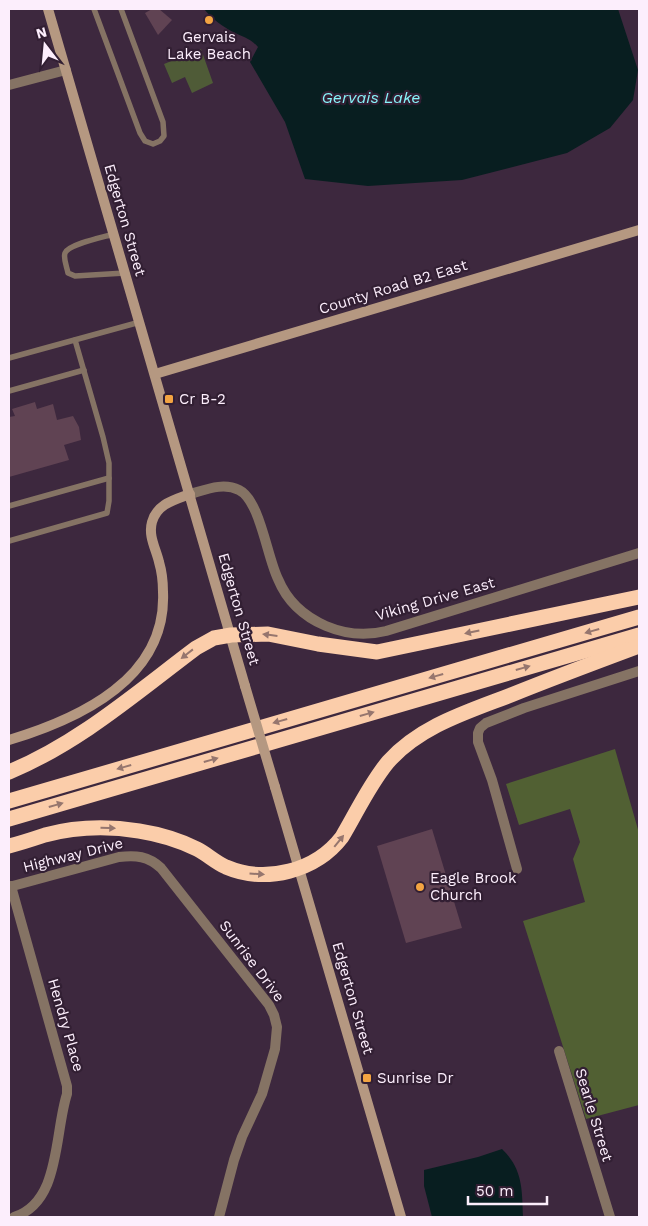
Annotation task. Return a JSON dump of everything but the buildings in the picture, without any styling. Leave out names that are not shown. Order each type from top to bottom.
[{"type":"highway","points":[[9,772],[35,761],[79,735],[196,648],[214,638],[231,635],[268,634],[318,644],[377,652],[639,597]]},
{"type":"highway","points":[[9,801],[639,617]]},
{"type":"highway","points":[[9,819],[639,635]]},
{"type":"highway","points":[[9,846],[46,835],[72,830],[118,828],[163,836],[188,845],[227,867],[242,872],[273,874],[299,868],[324,856],[335,846],[349,826],[377,776],[406,745],[425,732],[457,716],[639,646]]},
{"type":"street","name":"Edgerton Street","points":[[48,9],[401,1217]]},
{"type":"street","points":[[9,84],[66,70]]},
{"type":"street","name":"County Road B2 East","points":[[155,374],[639,230]]},
{"type":"street","name":"Viking Drive East","points":[[9,740],[60,722],[102,700],[132,675],[141,663],[151,647],[158,629],[162,610],[162,579],[151,536],[152,521],[160,508],[166,503],[190,494],[224,486],[232,487],[246,494],[254,508],[272,564],[285,592],[294,605],[312,619],[333,629],[348,633],[363,634],[386,631],[639,553]]},
{"type":"street","points":[[518,869],[492,780],[478,742],[478,733],[486,723],[524,708],[639,671]]},
{"type":"street","name":"Highway Drive","points":[[10,886],[119,857],[133,855],[145,858]]},
{"type":"street","name":"Sunrise Drive","points":[[145,858],[154,862],[160,868],[269,1005],[277,1026],[275,1050],[262,1094],[242,1137],[219,1217]]},
{"type":"street","name":"Hendry Place","points":[[10,886],[67,1086],[67,1094],[46,1188],[33,1206],[14,1217]]},
{"type":"street","name":"Searle Street","points":[[559,1051],[610,1217]]},
{"type":"lane","points":[[94,9],[140,133],[145,141],[154,144],[164,136],[164,122],[121,9]]},
{"type":"lane","points":[[114,234],[72,247],[65,252],[64,259],[68,273],[75,276],[125,273]]},
{"type":"lane","points":[[9,358],[140,322]]},
{"type":"lane","points":[[9,541],[107,513],[109,463],[104,437],[75,340]]},
{"type":"lane","points":[[9,392],[84,370]]},
{"type":"lane","points":[[9,506],[109,478]]},
{"type":"green space","points":[[201,49],[213,83],[192,93],[185,77],[172,83],[164,64]]},
{"type":"green space","points":[[615,749],[639,833],[639,1105],[586,1119],[523,921],[585,902],[573,859],[580,842],[570,809],[519,825],[506,784]]},
{"type":"water","name":"Gervais Lake","points":[[204,9],[618,9],[638,70],[633,100],[610,128],[567,153],[462,180],[368,186],[305,179],[285,122],[250,62],[258,47],[221,25]]},
{"type":"water","points":[[502,1149],[518,1172],[523,1217],[432,1217],[424,1186],[424,1170]]},
{"type":"place","name":"Gervais Lake Beach","points":[[209,20]]},
{"type":"place","name":"Cr B-2","points":[[169,399]]},
{"type":"place","name":"Eagle Brook Church","points":[[420,887]]},
{"type":"place","name":"Sunrise Dr","points":[[367,1078]]}]
